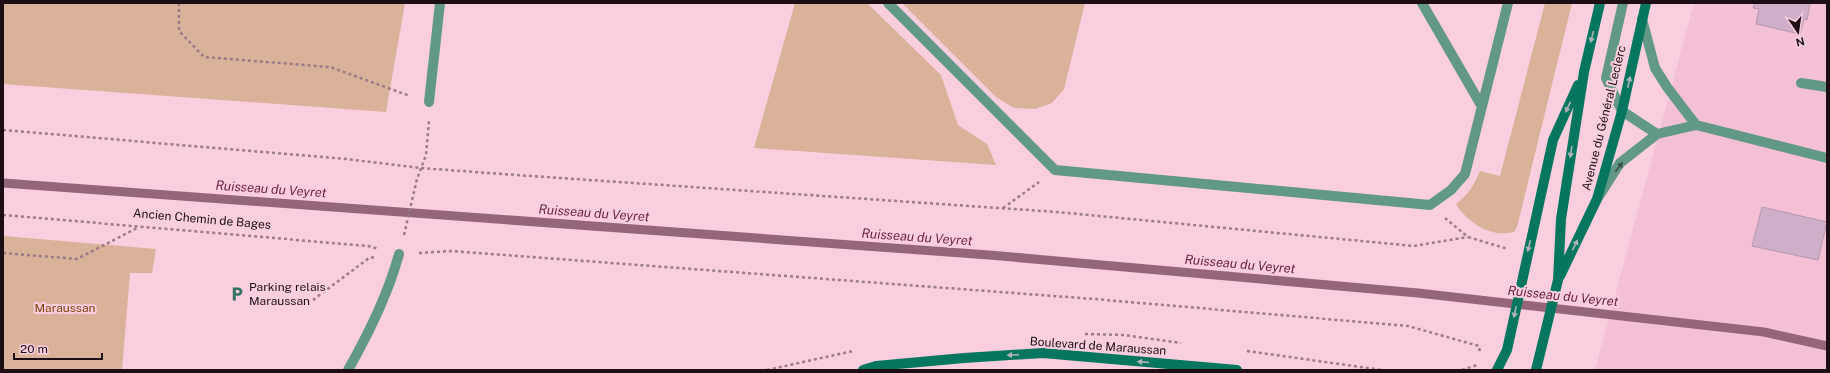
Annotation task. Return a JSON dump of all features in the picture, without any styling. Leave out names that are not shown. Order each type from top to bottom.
[{"type":"main road","name":"Avenue du Général Leclerc","points":[[1536,370],[1558,280],[1561,220],[1584,72],[1600,3]]},
{"type":"main road","name":"Avenue du Général Leclerc","points":[[1558,280],[1597,200],[1622,111],[1646,3]]},
{"type":"main road","points":[[1497,370],[1507,350],[1527,253],[1553,140],[1584,72]]},
{"type":"main road","name":"Boulevard de Maraussan","points":[[863,370],[876,366],[1043,353],[1237,370]]},
{"type":"street","points":[[429,102],[440,3]]},
{"type":"street","points":[[888,3],[1055,170],[1430,205],[1451,190],[1465,174],[1481,105],[1508,3]]},
{"type":"street","points":[[1422,3],[1481,105]]},
{"type":"street","points":[[1623,3],[1606,78],[1622,111],[1657,134]]},
{"type":"street","points":[[1642,19],[1655,68],[1696,124]]},
{"type":"street","points":[[1801,83],[1827,87]]},
{"type":"street","points":[[1597,200],[1620,164],[1657,134],[1696,124],[1827,158]]},
{"type":"street","points":[[348,370],[368,335],[392,278],[399,254]]},
{"type":"path","points":[[179,3],[179,31],[204,57],[330,67],[379,86],[429,102]]},
{"type":"path","points":[[3,130],[346,159],[421,168],[1057,212],[1414,246],[1468,237],[1527,253]]},
{"type":"path","points":[[403,239],[417,179],[426,155],[428,130]]},
{"type":"path","points":[[1003,209],[1055,170]]},
{"type":"path","points":[[1430,205],[1468,237]]},
{"type":"path","name":"Ancien Chemin de Bages","points":[[3,215],[368,246],[399,254]]},
{"type":"path","points":[[3,252],[77,259],[139,226]]},
{"type":"path","points":[[312,300],[369,258],[399,254],[451,251],[1102,300],[1408,326],[1480,346],[1481,357]]},
{"type":"shaded area","points":[[1694,3],[1827,3],[1827,370],[1595,370]]},
{"type":"green space","points":[[3,3],[405,3],[386,112],[3,84]]},
{"type":"green space","points":[[795,3],[867,3],[941,75],[958,125],[987,144],[996,165],[754,148]]},
{"type":"green space","points":[[902,3],[1085,3],[1064,89],[1052,103],[1035,109],[1014,108],[996,97]]},
{"type":"green space","points":[[1545,3],[1572,3],[1517,227],[1514,232],[1497,233],[1489,231],[1474,223],[1456,204],[1470,189],[1480,171],[1500,176]]},
{"type":"green space","name":"Maraussan","points":[[3,236],[156,249],[152,273],[130,273],[122,370],[3,370]]},
{"type":"building","points":[[1755,3],[1810,3],[1807,20],[1804,19],[1800,34],[1756,24],[1759,9],[1753,8]]},
{"type":"building","points":[[1762,207],[1827,222],[1818,260],[1752,246]]},
{"type":"waterway","name":"Ruisseau du Veyret","points":[[3,183],[989,255],[1418,293],[1764,332],[1827,346]]},
{"type":"place","name":"Parking relais Maraussan","points":[[237,294]]}]
